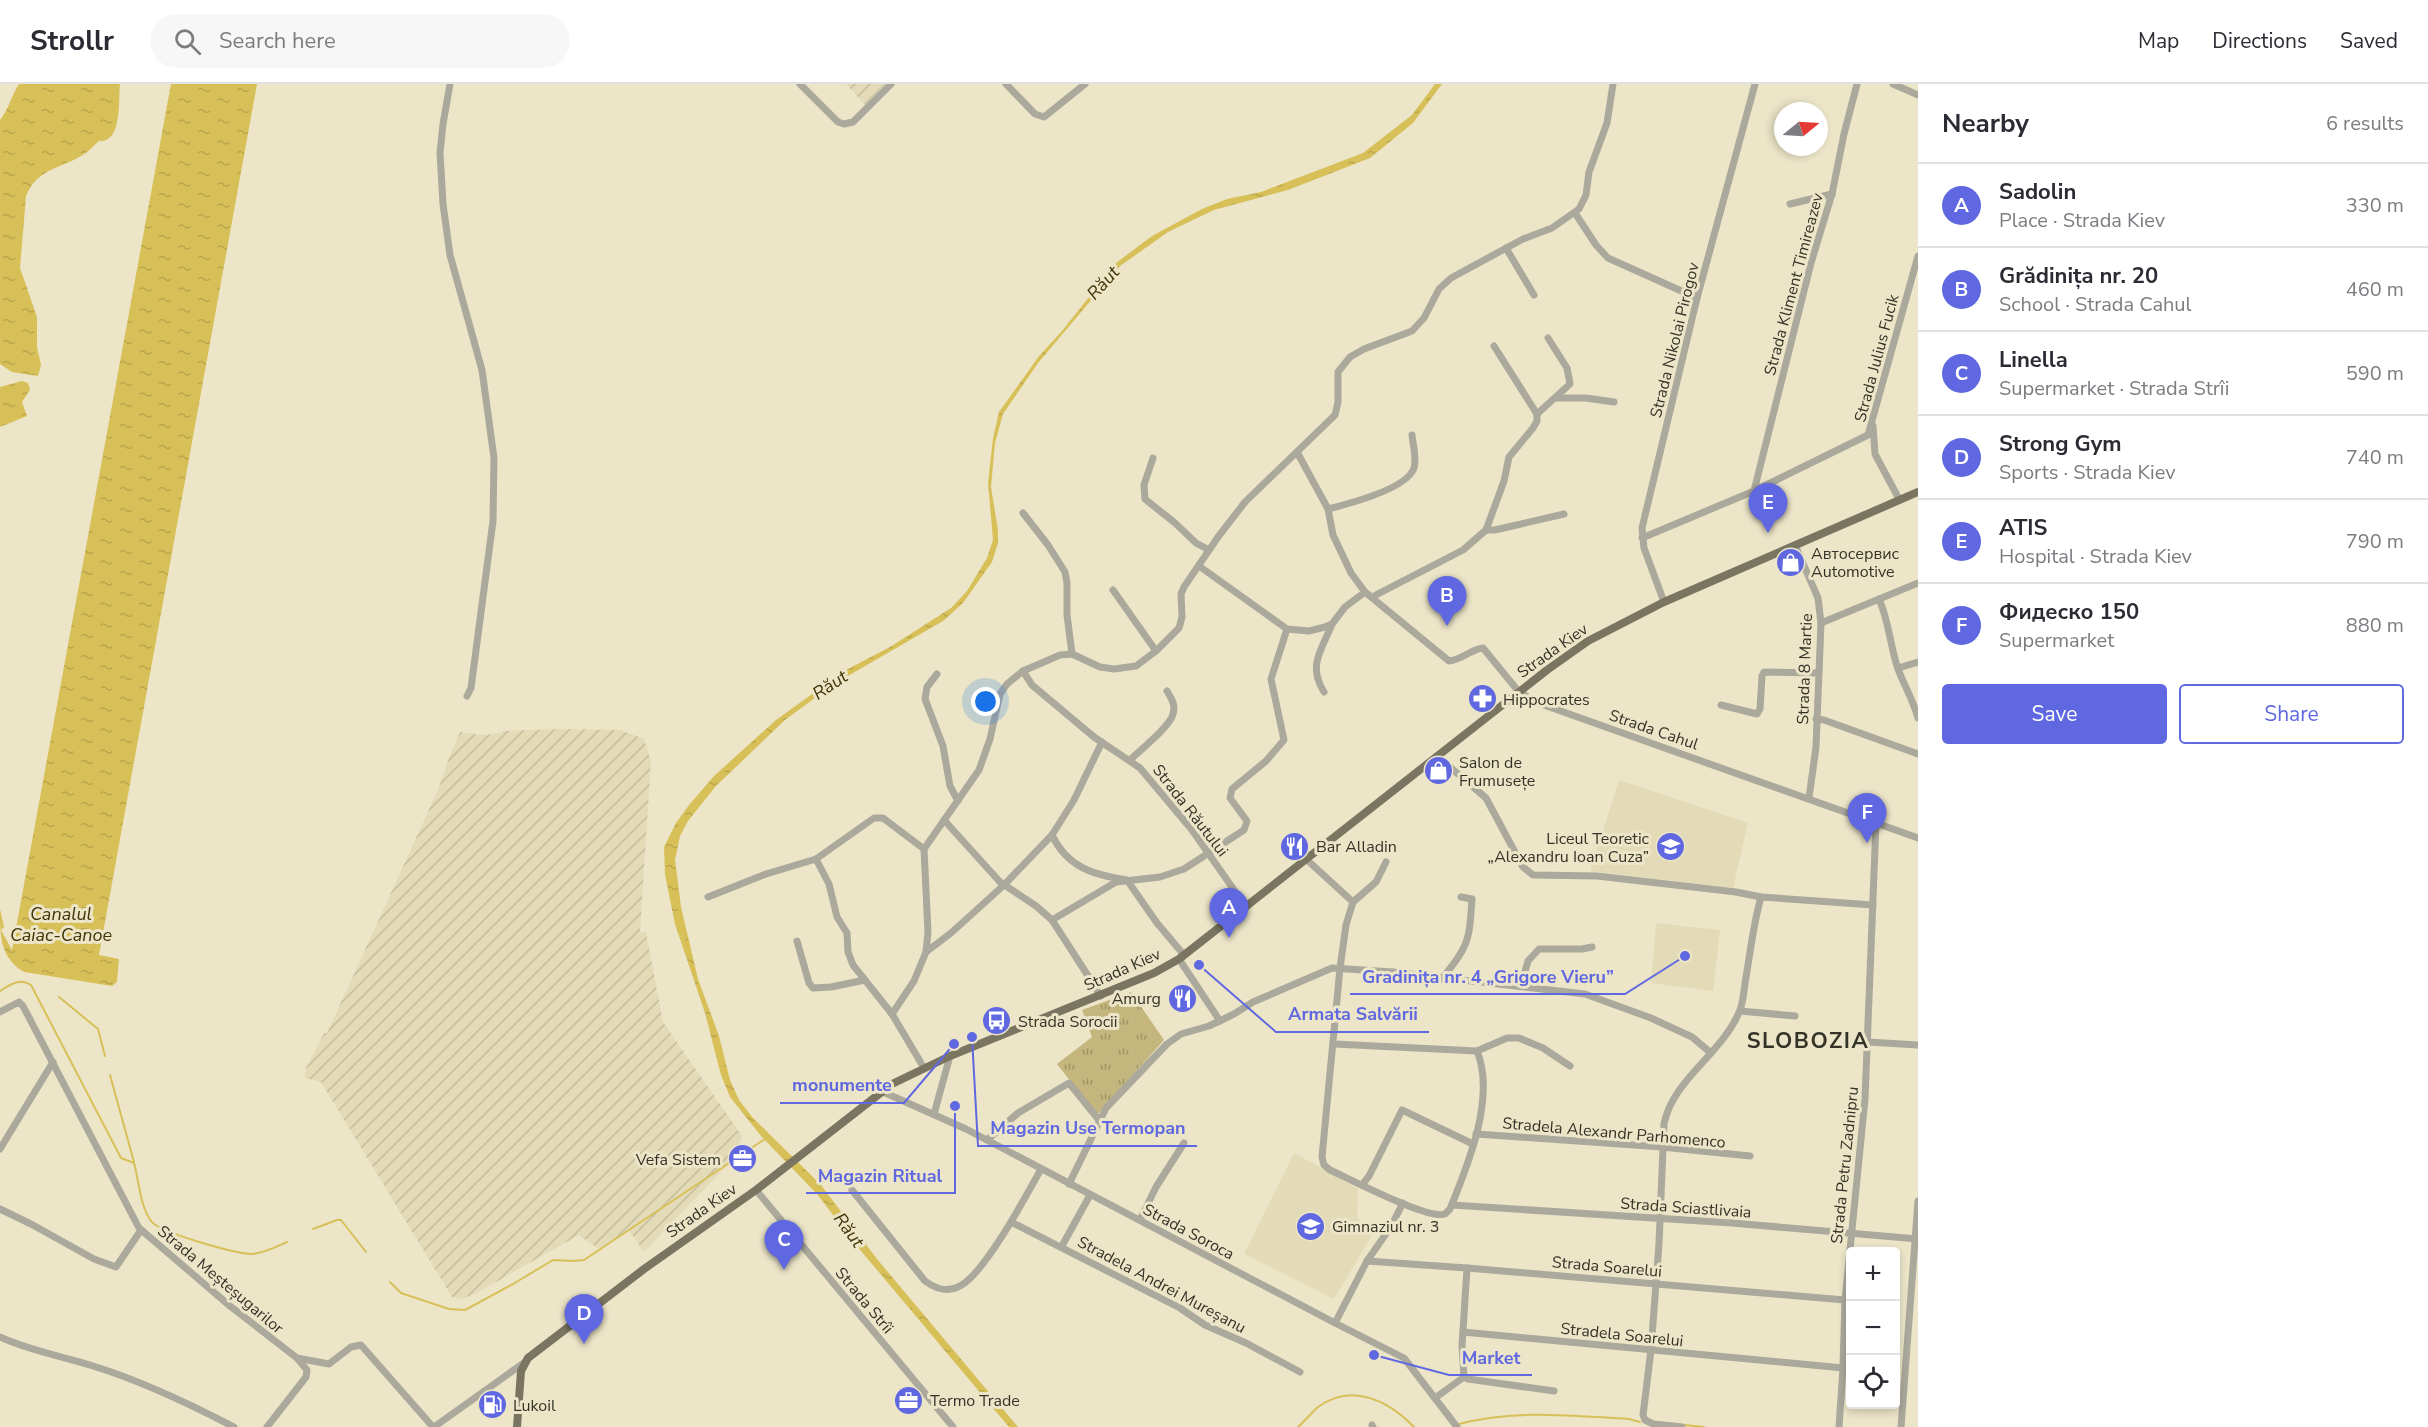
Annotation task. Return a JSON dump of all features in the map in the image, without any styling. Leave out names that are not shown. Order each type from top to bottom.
[{"type":"main road","name":"Strada Kiev","points":[[525,1362],[644,1269],[785,1168],[881,1091],[950,1056],[1101,996],[1154,973],[1182,957],[1519,692],[1588,641],[1664,602],[1918,492]]},
{"type":"main road","points":[[517,1427],[519,1381],[525,1362]]},
{"type":"street","points":[[450,84],[442,124],[440,153],[443,204],[450,255],[482,370],[494,459],[493,521],[488,572],[471,688],[467,696]]},
{"type":"street","points":[[800,84],[838,122],[844,124],[853,122],[891,84]]},
{"type":"street","points":[[1006,84],[1035,114],[1044,117],[1085,84]]},
{"type":"street","points":[[892,1014],[914,981],[926,952],[928,932],[924,849],[982,762],[1000,694],[1007,684],[1023,671],[1060,655],[1072,654],[1100,667],[1114,669],[1136,666],[1156,651],[1179,628],[1182,617],[1181,594],[1184,586],[1245,502],[1335,415],[1338,402],[1338,372],[1347,360],[1364,349],[1412,331],[1424,318],[1439,288],[1445,283],[1523,239],[1552,228],[1575,213],[1586,195],[1589,172],[1607,123],[1613,84]]},
{"type":"street","name":"Strada Kliment Timireazev","points":[[1754,491],[1811,263],[1832,194],[1857,84]]},
{"type":"street","points":[[1893,84],[1918,95]]},
{"type":"street","name":"Strada Nikolai Pirogov","points":[[1664,602],[1651,572],[1642,538],[1648,500],[1697,298],[1754,85]]},
{"type":"street","points":[[1790,204],[1832,194]]},
{"type":"street","points":[[1575,213],[1596,245],[1608,258],[1697,298]]},
{"type":"street","points":[[1506,248],[1534,294]]},
{"type":"street","name":"Strada Julius Fucik","points":[[1642,538],[1754,491],[1866,436],[1873,424],[1915,281],[1918,256]]},
{"type":"street","points":[[1537,414],[1570,384],[1568,368],[1548,338]]},
{"type":"street","points":[[1372,597],[1463,550],[1486,530],[1504,481],[1509,456],[1537,421],[1537,414],[1494,346]]},
{"type":"street","points":[[1556,398],[1586,398],[1614,402]]},
{"type":"street","points":[[1873,424],[1875,454],[1899,499]]},
{"type":"street","points":[[1328,509],[1371,495],[1406,479],[1414,466],[1413,435]]},
{"type":"street","name":"Strada Cahul","points":[[1297,452],[1328,509],[1337,546],[1351,573],[1365,592],[1449,662],[1460,660],[1478,648],[1483,648],[1519,692],[1541,704],[1918,838]]},
{"type":"street","points":[[1153,458],[1144,485],[1144,499],[1196,543],[1209,550]]},
{"type":"street","points":[[1023,513],[1065,572],[1072,654]]},
{"type":"street","points":[[1486,530],[1496,530],[1564,514]]},
{"type":"street","name":"Strada 8 Martie","points":[[1795,545],[1818,598],[1821,623],[1817,673],[1816,747],[1809,798]]},
{"type":"street","points":[[1198,566],[1287,629],[1309,631],[1332,624]]},
{"type":"street","points":[[1821,623],[1918,583]]},
{"type":"street","points":[[1113,590],[1156,651]]},
{"type":"street","points":[[1324,692],[1317,680],[1315,666],[1332,624],[1340,611],[1365,592]]},
{"type":"street","points":[[1879,599],[1898,668],[1912,698],[1918,718]]},
{"type":"street","points":[[1052,920],[1107,886],[1127,880],[1160,877],[1184,869],[1244,830],[1247,825],[1246,821],[1230,798],[1232,789],[1266,761],[1284,740],[1271,685],[1287,629]]},
{"type":"street","points":[[1898,668],[1918,662]]},
{"type":"street","name":"Strada Răutului","points":[[1023,671],[1032,685],[1102,742],[1140,768],[1167,798],[1209,853],[1246,907]]},
{"type":"street","points":[[1722,705],[1757,714],[1760,711],[1764,672],[1817,673]]},
{"type":"street","points":[[937,674],[927,687],[925,699],[943,746],[950,786],[958,801]]},
{"type":"street","points":[[1130,760],[1171,720],[1173,700],[1167,691]]},
{"type":"street","points":[[1816,719],[1918,754]]},
{"type":"street","points":[[926,952],[1004,885],[1052,835],[1074,800],[1102,742]]},
{"type":"street","points":[[1437,756],[1486,798],[1523,867],[1533,875],[1597,876],[1761,897],[1873,905]]},
{"type":"street","points":[[708,897],[774,871],[816,859],[870,820],[879,817],[884,818],[924,849]]},
{"type":"street","points":[[944,820],[1004,885],[1036,906],[1052,920],[1101,996]]},
{"type":"street","name":"Strada Petru Zadnipru","points":[[1839,1427],[1845,1300],[1865,1099],[1876,823]]},
{"type":"street","points":[[1052,835],[1062,853],[1073,864],[1111,878],[1127,880],[1182,957],[1220,1020]]},
{"type":"street","points":[[816,859],[830,884],[837,917],[847,933],[849,957],[892,1014],[924,1068]]},
{"type":"street","points":[[1306,859],[1353,902]]},
{"type":"street","points":[[1386,862],[1376,882],[1353,902],[1346,925],[1340,968],[1323,1161],[1330,1170],[1403,1203],[1439,1216],[1447,1213],[1452,1205],[1476,1134],[1484,1085],[1483,1069],[1477,1051]]},
{"type":"street","points":[[1442,979],[1461,957],[1470,935],[1472,899],[1461,897]]},
{"type":"street","points":[[1682,1427],[1646,1422],[1643,1414],[1651,1350],[1660,1220],[1662,1147],[1667,1112],[1698,1065],[1726,1036],[1740,1011],[1761,897]]},
{"type":"street","points":[[797,941],[813,988],[865,980]]},
{"type":"street","points":[[1521,986],[1528,961],[1539,949],[1592,947]]},
{"type":"street","points":[[1069,1184],[1099,1120],[1111,1102],[1167,1044],[1181,1034],[1220,1020],[1271,993],[1326,970],[1340,968],[1585,994],[1692,1036],[1712,1053]]},
{"type":"street","name":"Strada Meșteșugarilor","points":[[0,1012],[19,1002],[27,1012],[141,1230],[230,1306],[297,1358]]},
{"type":"street","points":[[1740,1011],[1795,1016]]},
{"type":"street","points":[[1334,1044],[1477,1051],[1507,1038],[1519,1038],[1543,1048],[1570,1066]]},
{"type":"street","points":[[1868,1042],[1918,1045]]},
{"type":"street","points":[[934,1114],[950,1056]]},
{"type":"street","points":[[0,1149],[54,1062]]},
{"type":"street","points":[[987,1140],[1018,1113],[1069,1083],[1099,1120]]},
{"type":"street","name":"Strada Soroca","points":[[881,1091],[987,1140],[1396,1353],[1410,1364],[1457,1427]]},
{"type":"street","points":[[1362,1185],[1370,1176],[1402,1110],[1473,1144]]},
{"type":"street","name":"Stradela Alexandr Parhomenco","points":[[1476,1134],[1662,1147],[1750,1156]]},
{"type":"street","points":[[1140,1220],[1156,1187],[1184,1143]]},
{"type":"street","points":[[852,1190],[925,1281],[939,1289],[956,1288],[980,1268],[1011,1222],[1041,1169]]},
{"type":"street","name":"Strada Strîi","points":[[756,1190],[953,1427]]},
{"type":"street","points":[[1062,1246],[1090,1195]]},
{"type":"street","points":[[1901,1427],[1918,1201]]},
{"type":"street","points":[[1335,1323],[1367,1261],[1390,1228],[1403,1203]]},
{"type":"street","name":"Strada Sciastlivaia","points":[[1452,1205],[1917,1238]]},
{"type":"street","points":[[0,1209],[94,1259],[116,1267],[141,1230]]},
{"type":"street","name":"Stradela Andrei Mureșanu","points":[[1011,1222],[1180,1308],[1204,1325],[1246,1343],[1300,1372]]},
{"type":"street","name":"Strada Soarelui","points":[[1367,1261],[1845,1300]]},
{"type":"street","points":[[1464,1377],[1463,1332],[1467,1268]]},
{"type":"street","name":"Stradela Soarelui","points":[[1463,1332],[1843,1368]]},
{"type":"street","points":[[0,1337],[52,1356],[92,1365],[126,1378],[196,1407],[234,1427]]},
{"type":"street","points":[[297,1358],[329,1364],[351,1347],[361,1345],[434,1427]]},
{"type":"street","points":[[267,1427],[308,1375],[307,1370],[297,1358]]},
{"type":"street","name":"Strada Kiev","points":[[434,1427],[525,1362]]},
{"type":"street","points":[[1435,1398],[1464,1377]]},
{"type":"street","points":[[1464,1377],[1554,1391]]},
{"type":"shaded area","points":[[846,84],[885,84],[865,105]]},
{"type":"shaded area","points":[[620,730],[644,739],[651,762],[640,932],[646,932],[663,1022],[742,1136],[735,1157],[644,1252],[628,1229],[600,1250],[579,1235],[475,1294],[461,1299],[452,1297],[321,1082],[305,1078],[306,1068],[324,1033],[327,1033],[438,790],[460,732],[483,735],[503,731]]},
{"type":"shaded area","name":"Liceul Teoretic „Alexandru Ioan Cuza”","points":[[1619,780],[1748,823],[1733,888],[1590,871]]},
{"type":"shaded area","points":[[1656,923],[1720,930],[1713,991],[1651,983]]},
{"type":"shaded area","name":"Gimnaziul nr. 3","points":[[1294,1153],[1358,1189],[1357,1217],[1372,1235],[1334,1299],[1244,1254]]},
{"type":"green space","points":[[1131,992],[1164,1040],[1097,1115],[1057,1064],[1092,1037],[1082,1010]]},
{"type":"water","points":[[19,84],[120,84],[118,119],[112,135],[107,140],[99,141],[76,159],[44,174],[31,186],[26,196],[20,268],[37,317],[37,347],[41,365],[38,376],[12,372],[0,364],[0,120]]},
{"type":"water","name":"Canalul Caiac-Canoe","points":[[171,84],[257,84],[99,955],[119,959],[117,982],[112,986],[24,972],[10,960],[6,953],[1,937],[0,909],[4,927],[1,930],[12,950]]},
{"type":"water","name":"Răut","points":[[1435,84],[1442,84],[1413,123],[1370,158],[1288,190],[1214,210],[1168,232],[1120,266],[1038,363],[1003,414],[995,443],[991,487],[998,543],[992,562],[963,603],[943,621],[834,684],[785,720],[715,787],[688,821],[680,836],[675,860],[681,907],[698,979],[719,1036],[730,1080],[739,1100],[753,1118],[821,1185],[877,1259],[1018,1427],[1009,1427],[856,1245],[817,1194],[761,1136],[730,1097],[721,1075],[705,1013],[675,924],[665,875],[664,847],[676,823],[714,776],[776,720],[844,671],[890,647],[951,608],[967,591],[987,558],[993,540],[988,483],[993,438],[999,412],[1039,356],[1116,263],[1152,236],[1202,209],[1227,199],[1261,192],[1363,153],[1412,115]]},
{"type":"water","points":[[22,381],[28,383],[30,390],[22,402],[27,416],[0,427],[0,387]]},
{"type":"waterway","points":[[0,991],[19,982],[31,985],[121,1158],[134,1163],[142,1201],[151,1221],[183,1237],[244,1253],[252,1254],[270,1250],[287,1242]]},
{"type":"waterway","points":[[59,997],[98,1029],[105,1056]]},
{"type":"waterway","points":[[110,1075],[134,1162]]},
{"type":"waterway","points":[[390,1282],[401,1293],[449,1309],[465,1310],[553,1260],[584,1260],[765,1139]]},
{"type":"waterway","points":[[313,1229],[341,1220],[366,1252]]},
{"type":"waterway","points":[[1298,1427],[1318,1407],[1331,1400],[1357,1395],[1393,1409],[1414,1427]]},
{"type":"waterway","points":[[1459,1424],[1501,1416],[1523,1415],[1565,1415],[1629,1419],[1640,1422]]},
{"type":"waterway","points":[[1656,1422],[1704,1427]]},
{"type":"place","name":"ATIS","points":[[1768,533]]},
{"type":"place","name":"Автосервис Automotive","points":[[1790,562]]},
{"type":"place","name":"Grădinița nr. 20","points":[[1447,626]]},
{"type":"place","name":"Hippocrates","points":[[1482,699]]},
{"type":"place","name":"Salon de Frumusețe","points":[[1438,771]]},
{"type":"place","name":"Фидеско 150","points":[[1867,843]]},
{"type":"place","name":"Bar Alladin","points":[[1295,846]]},
{"type":"place","name":"Liceul Teoretic „Alexandru Ioan Cuza”","points":[[1670,847]]},
{"type":"place","name":"Sadolin","points":[[1229,938]]},
{"type":"place","name":"Gradinița nr. 4 „Grigore Vieru”","points":[[1685,956]]},
{"type":"place","name":"Armata Salvării","points":[[1199,965]]},
{"type":"place","name":"Amurg","points":[[1182,998]]},
{"type":"place","name":"Strada Sorocii","points":[[997,1021]]},
{"type":"place","name":"Magazin Use Termopan","points":[[972,1037]]},
{"type":"place","name":"monumente","points":[[954,1044]]},
{"type":"place","name":"Magazin Ritual","points":[[955,1106]]},
{"type":"place","name":"Vefa Sistem","points":[[742,1159]]},
{"type":"place","name":"Gimnaziul nr. 3","points":[[1311,1226]]},
{"type":"place","name":"Linella","points":[[784,1270]]},
{"type":"place","name":"Strong Gym","points":[[584,1344]]},
{"type":"place","name":"Market","points":[[1374,1355]]},
{"type":"place","name":"Termo Trade","points":[[909,1400]]},
{"type":"place","name":"Lukoil","points":[[492,1405]]},
{"type":"district","name":"SLOBOZIA","points":[[1808,1040]]}]
